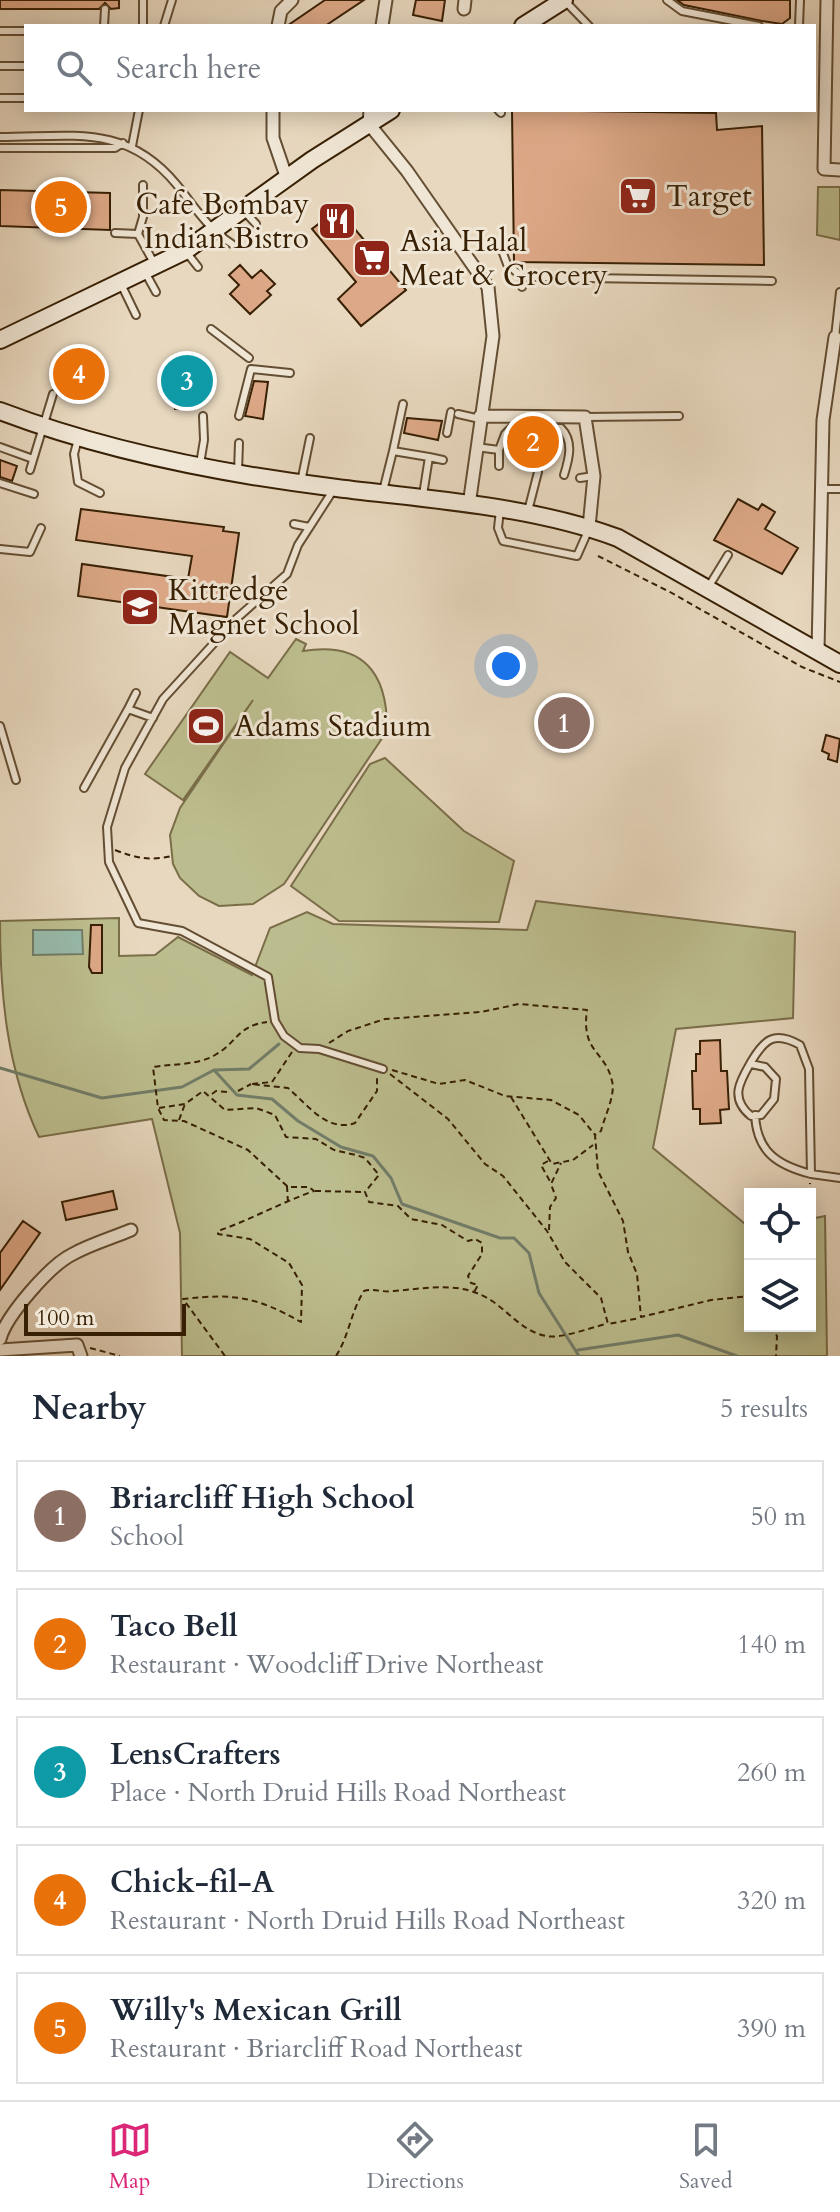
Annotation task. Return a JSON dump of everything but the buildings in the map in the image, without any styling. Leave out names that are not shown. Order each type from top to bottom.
[{"type":"main road","points":[[526,24],[564,0]]},
{"type":"main road","points":[[0,340],[185,251],[369,117]]},
{"type":"main road","points":[[0,411],[41,426],[76,447],[334,488],[469,505],[589,527],[618,538],[840,664]]},
{"type":"street","points":[[278,24],[281,11],[292,0]]},
{"type":"street","points":[[382,24],[386,0]]},
{"type":"street","points":[[827,0],[824,169],[840,170]]},
{"type":"street","points":[[273,112],[273,138],[287,179]]},
{"type":"street","points":[[369,117],[488,287],[493,336],[469,505]]},
{"type":"street","points":[[818,651],[823,420],[835,337]]},
{"type":"street","points":[[480,418],[585,417],[594,476],[589,527]]},
{"type":"street","points":[[0,1339],[4,1324],[50,1271],[70,1255],[131,1230]]},
{"type":"street","points":[[0,1350],[79,1351]]},
{"type":"lane","points":[[143,0],[143,24]]},
{"type":"lane","points":[[165,24],[172,0]]},
{"type":"lane","points":[[564,0],[587,24]]},
{"type":"lane","points":[[667,0],[682,11],[749,24]]},
{"type":"lane","points":[[799,24],[800,0]]},
{"type":"lane","points":[[104,24],[105,9]]},
{"type":"lane","points":[[816,27],[827,28]]},
{"type":"lane","points":[[0,31],[24,31]]},
{"type":"lane","points":[[0,66],[24,66]]},
{"type":"lane","points":[[0,98],[24,98]]},
{"type":"lane","points":[[132,146],[139,112]]},
{"type":"lane","points":[[0,137],[115,138],[155,160],[212,231],[232,244]]},
{"type":"lane","points":[[0,148],[115,148],[123,143]]},
{"type":"lane","points":[[143,185],[143,217],[138,234],[156,292]]},
{"type":"lane","points":[[243,210],[256,224]]},
{"type":"lane","points":[[115,233],[138,234]]},
{"type":"lane","points":[[500,245],[507,264],[522,277],[772,281]]},
{"type":"lane","points":[[185,251],[198,267]]},
{"type":"lane","points":[[522,277],[522,287]]},
{"type":"lane","points":[[121,284],[136,315]]},
{"type":"lane","points":[[835,337],[840,292]]},
{"type":"lane","points":[[211,329],[249,358]]},
{"type":"lane","points":[[239,416],[251,369],[290,373]]},
{"type":"lane","points":[[30,470],[53,394]]},
{"type":"lane","points":[[383,494],[403,404]]},
{"type":"lane","points":[[447,433],[454,413],[480,418]]},
{"type":"lane","points":[[200,466],[204,440],[203,416]]},
{"type":"lane","points":[[585,417],[679,416]]},
{"type":"lane","points":[[499,466],[499,450],[511,428],[561,428],[566,433],[569,448],[564,475]]},
{"type":"lane","points":[[301,483],[310,438]]},
{"type":"lane","points":[[238,473],[239,443]]},
{"type":"lane","points":[[0,447],[33,459]]},
{"type":"lane","points":[[76,447],[78,482],[100,493]]},
{"type":"lane","points":[[476,447],[499,450]]},
{"type":"lane","points":[[393,451],[443,460]]},
{"type":"lane","points":[[423,499],[429,457]]},
{"type":"lane","points":[[528,515],[538,472]]},
{"type":"lane","points":[[580,478],[594,476]]},
{"type":"lane","points":[[0,483],[34,494]]},
{"type":"lane","points":[[334,488],[309,527],[287,574],[236,619],[163,699],[125,768],[112,806],[107,827],[109,862],[138,923],[182,931],[268,977],[275,1021],[284,1036],[300,1048],[319,1049],[380,1068]]},
{"type":"lane","points":[[822,489],[840,489]]},
{"type":"lane","points":[[500,510],[498,528],[503,541],[572,557],[581,553],[589,527]]},
{"type":"lane","points":[[294,524],[309,527]]},
{"type":"lane","points":[[0,549],[30,552],[41,528]]},
{"type":"lane","points":[[707,589],[728,555]]},
{"type":"lane","points":[[84,788],[136,693]]},
{"type":"lane","points":[[128,709],[153,718]]},
{"type":"lane","points":[[0,726],[16,780]]},
{"type":"lane","points":[[755,1115],[741,1108],[738,1098],[742,1072],[751,1064],[760,1045],[769,1039],[791,1039],[805,1051],[809,1069],[811,1174]]},
{"type":"lane","points":[[751,1064],[758,1063],[776,1079],[769,1108],[755,1115]]},
{"type":"lane","points":[[755,1115],[758,1137],[764,1151],[778,1162],[811,1174],[840,1178]]},
{"type":"path","points":[[598,556],[659,586],[802,667],[840,682]]},
{"type":"path","points":[[108,848],[142,859],[172,856]]},
{"type":"path","points":[[319,1049],[348,1031],[385,1019],[481,1012],[519,1004],[587,1010],[585,1028],[590,1046],[612,1078],[613,1087],[601,1131],[595,1135]]},
{"type":"path","points":[[275,1021],[255,1024],[237,1033],[227,1047],[212,1058],[153,1067],[158,1108],[164,1120],[179,1121],[248,1150],[287,1185],[309,1187],[314,1191]]},
{"type":"path","points":[[238,1091],[251,1084],[272,1082],[283,1061],[300,1048]]},
{"type":"path","points":[[251,1084],[288,1088],[305,1107],[326,1121],[352,1125],[377,1091],[380,1068]]},
{"type":"path","points":[[380,1068],[439,1084],[465,1080],[510,1096],[551,1100],[570,1108],[595,1135],[598,1171],[623,1221],[628,1252],[637,1274],[641,1317]]},
{"type":"path","points":[[380,1068],[448,1119],[464,1142],[503,1176],[547,1231],[565,1262],[601,1298],[608,1324]]},
{"type":"path","points":[[212,1095],[216,1091],[228,1092]]},
{"type":"path","points":[[179,1121],[185,1104],[197,1093],[212,1095],[225,1110],[256,1108],[275,1115],[286,1137],[316,1139],[334,1150],[365,1158],[379,1175],[365,1192]]},
{"type":"path","points":[[510,1096],[542,1142],[549,1161]]},
{"type":"path","points":[[158,1108],[185,1104]]},
{"type":"path","points":[[547,1231],[550,1207],[556,1198],[541,1165],[549,1161],[573,1160],[595,1144]]},
{"type":"path","points":[[551,1184],[561,1162]]},
{"type":"path","points":[[810,1188],[811,1174]]},
{"type":"path","points":[[287,1185],[288,1203]]},
{"type":"path","points":[[225,1356],[183,1299],[228,1295],[261,1301],[301,1322],[302,1285],[289,1263],[250,1239],[218,1234],[218,1231],[314,1191],[365,1192]]},
{"type":"path","points":[[365,1192],[374,1206],[398,1206],[411,1219],[426,1219],[468,1241],[475,1239],[482,1243],[482,1254],[468,1276],[471,1283],[478,1285],[474,1292]]},
{"type":"path","points":[[336,1356],[364,1291],[374,1288],[391,1292],[422,1285],[474,1292],[499,1306],[515,1323],[547,1336],[711,1300],[744,1297]]},
{"type":"path","points":[[775,1332],[776,1356]]},
{"type":"path","points":[[79,1351],[120,1356]]},
{"type":"shaded area","points":[[818,187],[840,187],[840,240],[817,235]]},
{"type":"shaded area","points":[[296,639],[306,644],[303,651],[342,651],[368,666],[383,693],[387,731],[284,884],[253,904],[219,906],[199,896],[180,878],[173,864],[170,835],[180,808],[253,700],[183,800],[145,774],[230,652],[268,678]]},
{"type":"shaded area","points":[[385,758],[464,831],[514,861],[499,922],[339,921],[291,886],[370,764]]},
{"type":"shaded area","points":[[536,901],[795,932],[793,1018],[676,1029],[653,1148],[744,1223],[744,1332],[816,1332],[816,1218],[825,1216],[827,1356],[182,1356],[180,1233],[152,1119],[39,1137],[19,1085],[8,1031],[0,921],[119,918],[119,956],[155,955],[178,937],[252,975],[270,928],[307,912],[333,924],[527,930]]},
{"type":"shaded area","points":[[33,930],[82,930],[83,954],[33,955]]},
{"type":"waterway","points":[[214,1070],[249,1069],[279,1044]]},
{"type":"waterway","points":[[0,1068],[102,1098],[182,1087],[214,1070],[237,1095],[272,1099],[298,1121],[341,1147],[373,1156],[391,1178],[402,1204],[500,1238],[514,1238],[529,1253],[539,1293],[579,1356]]},
{"type":"waterway","points":[[578,1350],[678,1335],[737,1356]]},
{"type":"place","name":"Target","points":[[638,196]]},
{"type":"place","name":"Willy's Mexican Grill","points":[[61,207]]},
{"type":"place","name":"Cafe Bombay Indian Bistro","points":[[337,221]]},
{"type":"place","name":"Asia Halal Meat & Grocery","points":[[372,258]]},
{"type":"place","name":"Chick-fil-A","points":[[79,374]]},
{"type":"place","name":"LensCrafters","points":[[187,381]]},
{"type":"place","name":"Taco Bell","points":[[533,442]]},
{"type":"place","name":"Kittredge Magnet School","points":[[140,607]]},
{"type":"place","name":"Briarcliff High School","points":[[564,723]]},
{"type":"place","name":"Adams Stadium","points":[[206,726]]}]
